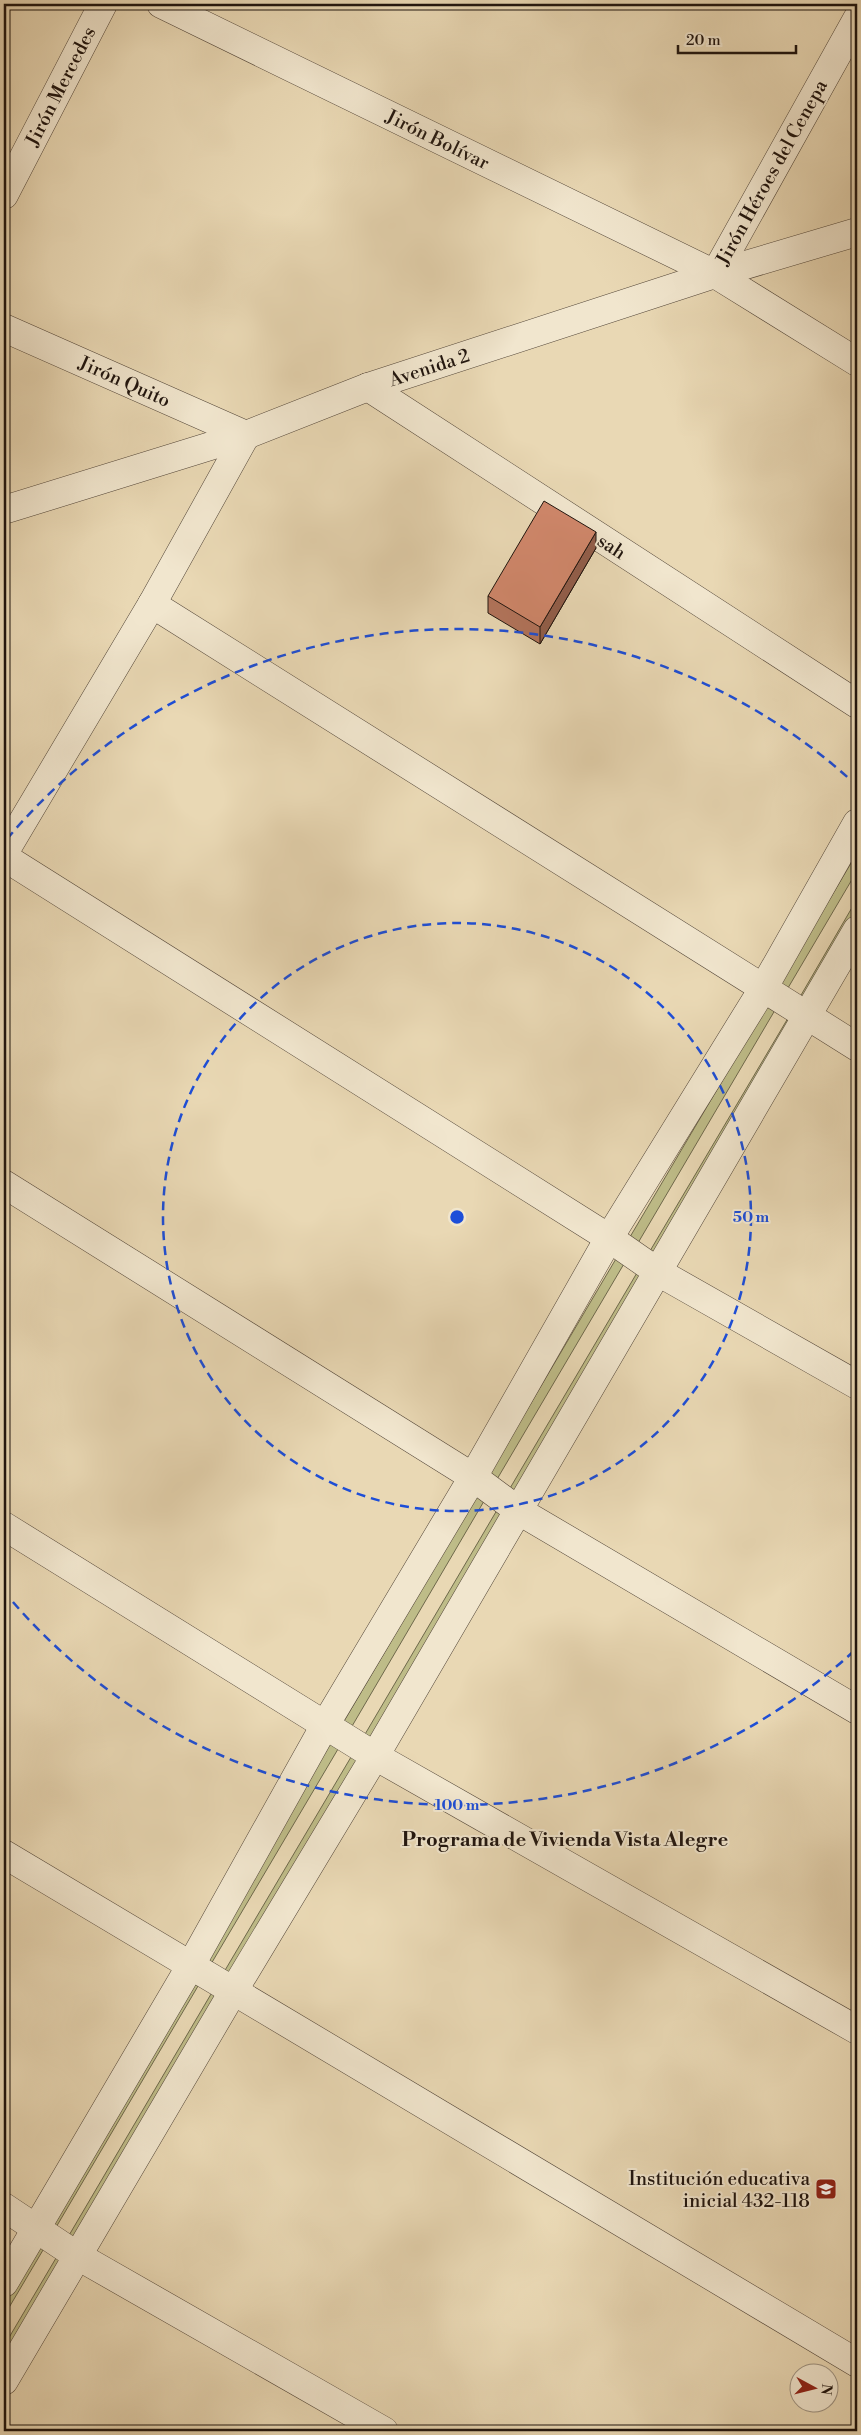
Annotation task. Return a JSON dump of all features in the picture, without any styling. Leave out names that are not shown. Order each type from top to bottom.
[{"type":"street","name":"Jirón Mercedes","points":[[4,195],[103,4]]},
{"type":"street","name":"Jirón Bolívar","points":[[161,4],[715,274],[857,362]]},
{"type":"street","name":"Jirón Héroes del Cenepa","points":[[715,274],[857,19]]},
{"type":"street","name":"Avenida 2","points":[[4,510],[246,435],[368,387],[715,274],[857,232]]},
{"type":"street","name":"Jirón Quito","points":[[4,328],[246,435]]},
{"type":"street","name":"sah","points":[[368,387],[857,704]]},
{"type":"street","points":[[4,853],[152,604],[246,435]]},
{"type":"street","points":[[152,604],[857,1047]]},
{"type":"street","points":[[4,2282],[191,1964],[325,1725],[473,1477],[609,1238],[764,987],[857,823]]},
{"type":"street","points":[[4,857],[609,1238],[658,1272],[857,1385]]},
{"type":"street","points":[[4,2381],[76,2255],[375,1756],[857,930]]},
{"type":"street","points":[[4,1184],[473,1477],[519,1511],[857,1710]]},
{"type":"street","points":[[4,1526],[375,1756],[857,2030]]},
{"type":"street","points":[[4,1854],[857,2363]]},
{"type":"street","points":[[4,2207],[76,2255],[384,2431]]},
{"type":"shaded area","points":[[857,853],[857,871],[785,993],[777,988]]},
{"type":"shaded area","points":[[857,899],[857,918],[804,1007],[797,1002]]},
{"type":"shaded area","points":[[770,1000],[778,1005],[635,1248],[627,1242]]},
{"type":"shaded area","points":[[791,1013],[798,1017],[655,1261],[647,1256]]},
{"type":"shaded area","points":[[620,1252],[628,1257],[493,1486],[485,1481]]},
{"type":"shaded area","points":[[641,1266],[649,1271],[514,1500],[506,1495]]},
{"type":"shaded area","points":[[479,1492],[487,1496],[348,1733],[340,1728]]},
{"type":"shaded area","points":[[500,1505],[508,1510],[369,1746],[361,1741]]},
{"type":"shaded area","points":[[333,1739],[341,1744],[211,1964],[203,1960]]},
{"type":"shaded area","points":[[354,1752],[362,1757],[232,1977],[224,1972]]},
{"type":"shaded area","points":[[193,1976],[201,1981],[55,2229],[47,2224]]},
{"type":"shaded area","points":[[214,1989],[222,1994],[76,2242],[68,2237]]},
{"type":"shaded area","points":[[38,2239],[46,2245],[4,2316],[4,2297]]},
{"type":"shaded area","points":[[59,2253],[66,2258],[4,2364],[4,2346]]},
{"type":"building","points":[[544,501],[596,532],[540,627],[488,596]]},
{"type":"place","name":"Institución educativa inicial 432-118","points":[[826,2189]]},
{"type":"district","name":"Programa de Vivienda Vista Alegre","points":[[565,1839]]}]
